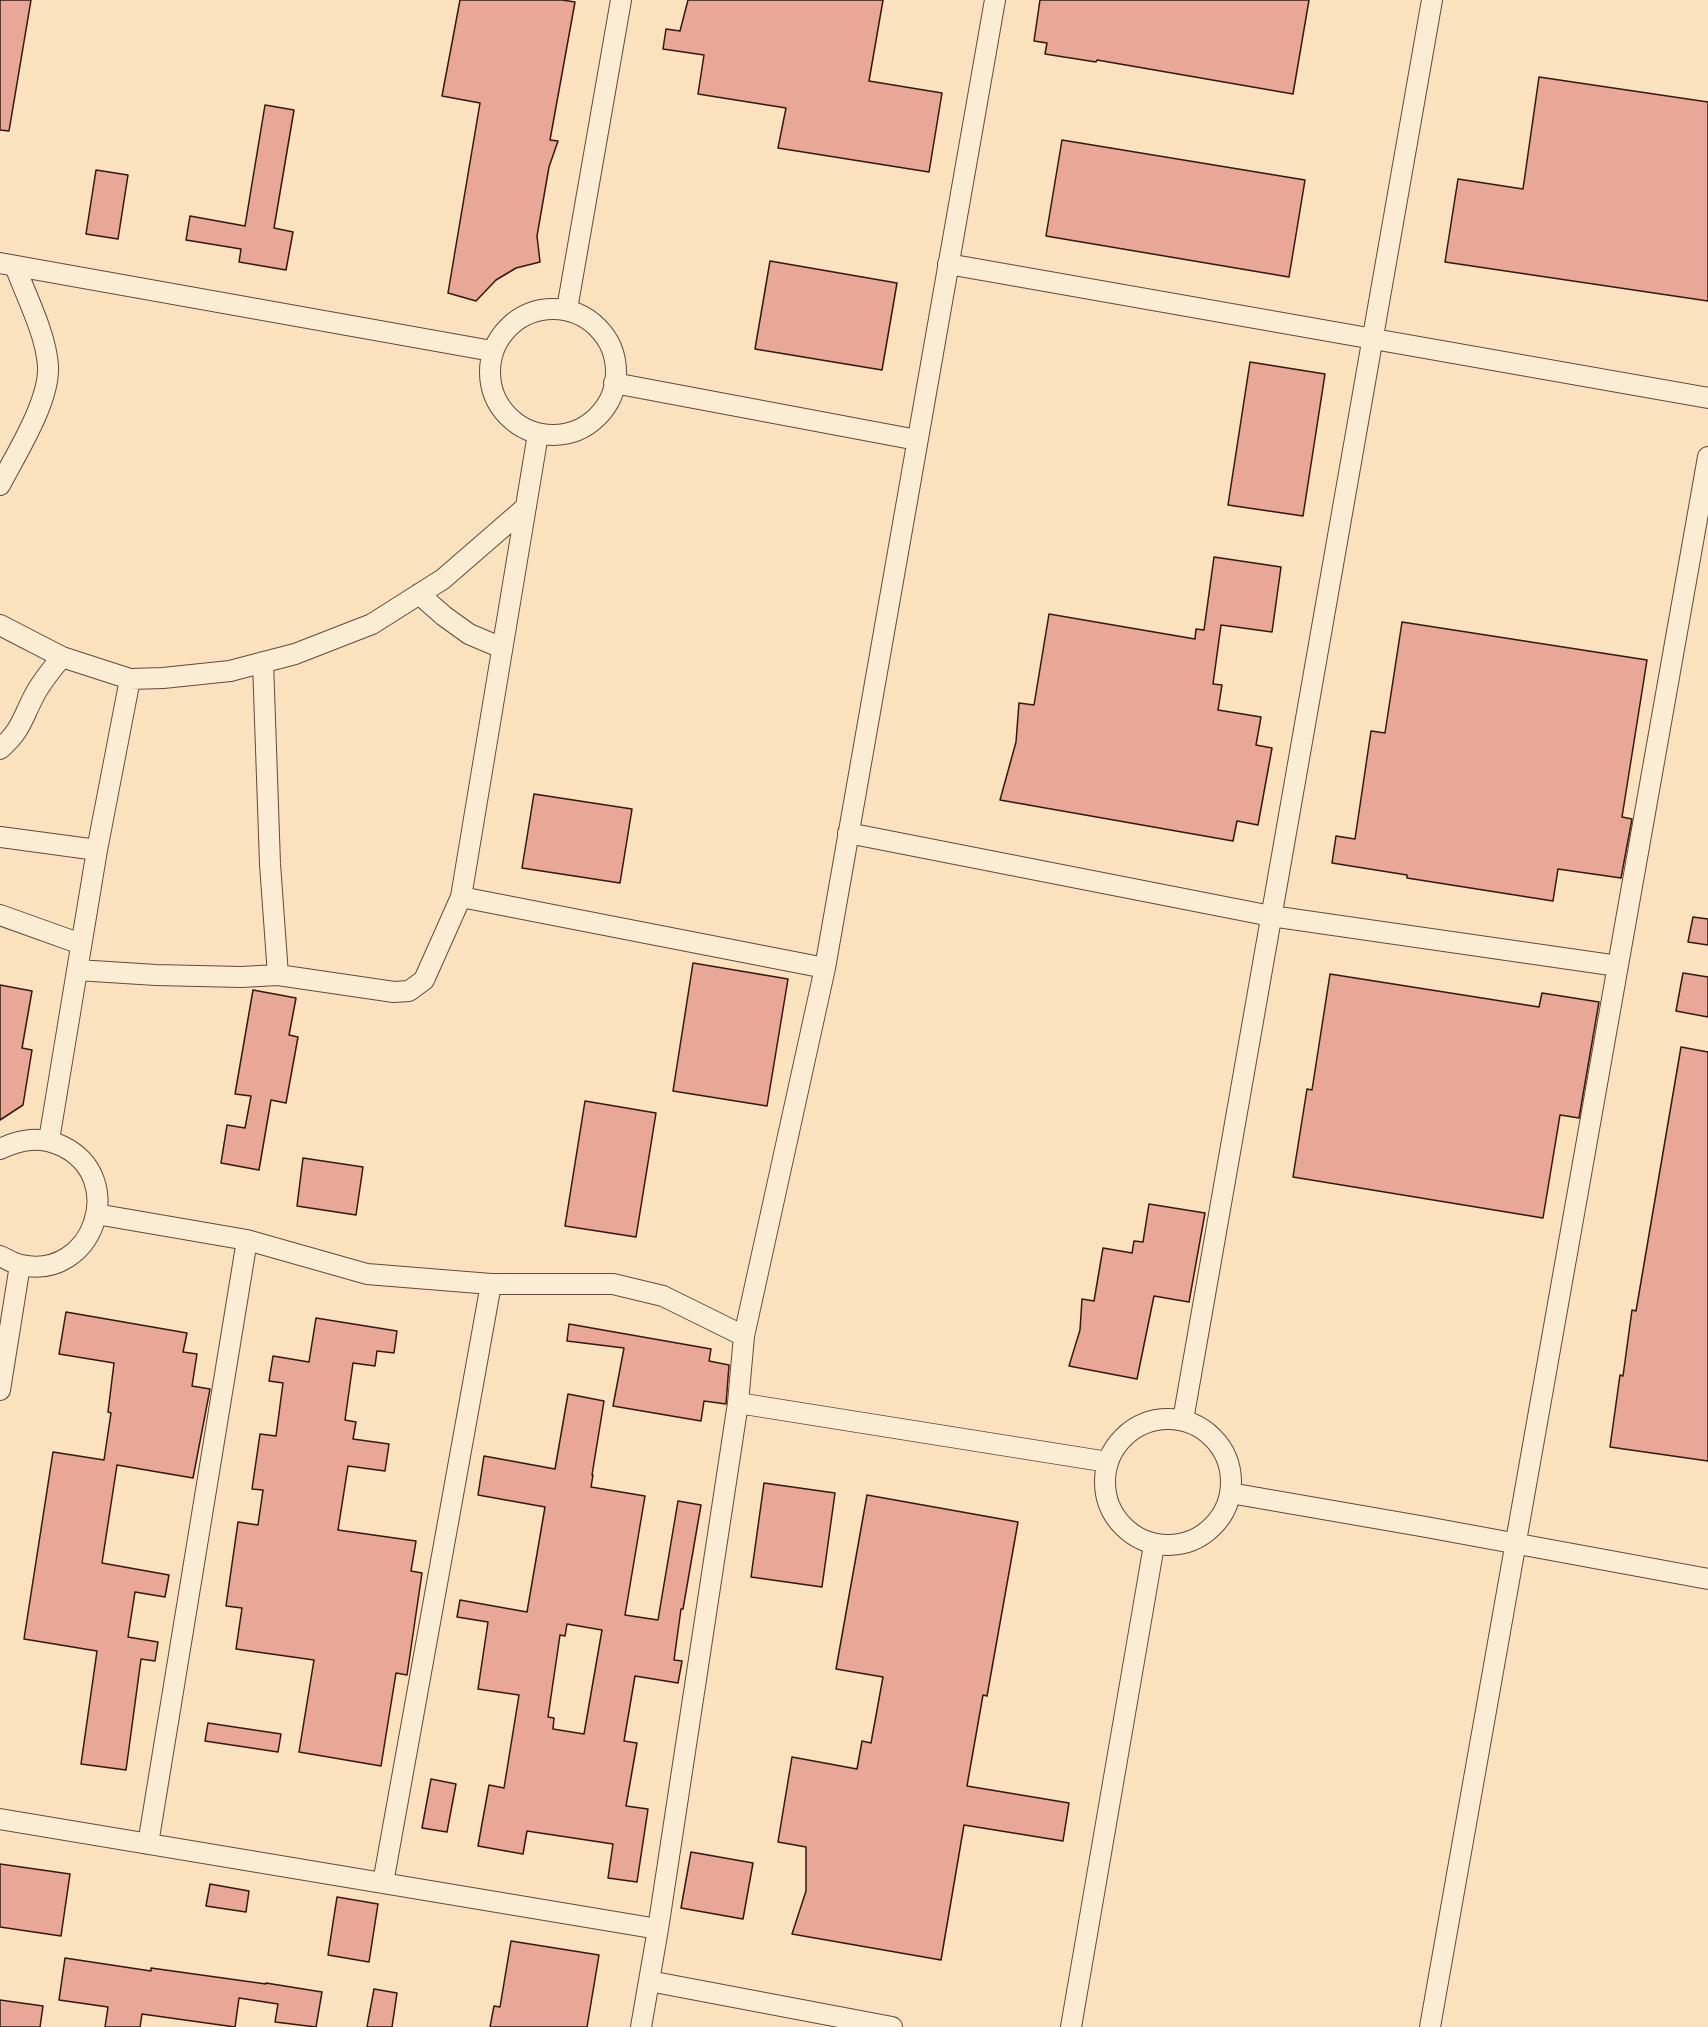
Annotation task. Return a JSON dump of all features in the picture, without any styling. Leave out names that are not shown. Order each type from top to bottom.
[{"type":"street","points":[[567,309],[621,0]]},
{"type":"street","points":[[641,2027],[738,1403],[744,1336],[825,968],[995,0]]},
{"type":"street","points":[[1183,1420],[1432,0]]},
{"type":"street","points":[[7,264],[492,351]]},
{"type":"street","points":[[0,485],[37,411],[46,385],[48,368],[46,351],[7,264]]},
{"type":"street","points":[[948,264],[1708,398]]},
{"type":"street","points":[[544,308],[567,309],[592,321],[609,340],[616,363],[614,390],[603,411],[583,428],[561,435],[538,434],[514,423],[497,402],[490,380],[492,351],[502,333],[519,317],[544,308]]},
{"type":"street","points":[[614,383],[917,440]]},
{"type":"street","points":[[77,970],[199,976],[278,975],[394,992],[409,991],[424,980],[461,897],[538,434]]},
{"type":"street","points":[[1430,2027],[1708,457]]},
{"type":"street","points":[[0,625],[62,657],[130,679],[230,671],[295,654],[372,624],[443,579],[526,507]]},
{"type":"street","points":[[419,594],[469,634],[502,648]]},
{"type":"street","points":[[0,749],[11,739],[24,721],[44,678],[62,657]]},
{"type":"street","points":[[263,662],[270,864],[278,975]]},
{"type":"street","points":[[49,1140],[97,850],[130,679]]},
{"type":"street","points":[[848,833],[1271,916],[1618,966]]},
{"type":"street","points":[[0,837],[97,850]]},
{"type":"street","points":[[461,897],[825,968]]},
{"type":"street","points":[[0,915],[81,944]]},
{"type":"street","points":[[0,1149],[26,1140],[49,1140],[74,1152],[90,1172],[98,1194],[95,1222],[85,1242],[65,1259],[43,1267],[20,1265],[0,1256]]},
{"type":"street","points":[[96,1214],[247,1240],[367,1274],[491,1284],[613,1284],[663,1296],[744,1336]]},
{"type":"street","points":[[148,1844],[247,1240]]},
{"type":"street","points":[[0,1390],[20,1265]]},
{"type":"street","points":[[383,1883],[491,1284]]},
{"type":"street","points":[[738,1403],[1108,1462]]},
{"type":"street","points":[[1160,1418],[1183,1420],[1207,1431],[1224,1451],[1232,1473],[1230,1501],[1219,1521],[1199,1538],[1177,1546],[1154,1545],[1130,1533],[1113,1513],[1105,1491],[1108,1462],[1118,1443],[1135,1428],[1160,1418]]},
{"type":"street","points":[[1230,1493],[1708,1579]]},
{"type":"street","points":[[1071,2027],[1154,1545]]},
{"type":"street","points":[[0,1819],[658,1929]]},
{"type":"street","points":[[649,1981],[892,2027]]},
{"type":"building","points":[[0,0],[31,0],[9,131],[0,130]]},
{"type":"building","points":[[460,0],[575,2],[550,140],[558,141],[549,167],[537,236],[540,262],[516,268],[496,280],[476,301],[448,293],[480,103],[442,96]]},
{"type":"building","points":[[688,0],[883,0],[869,81],[942,93],[929,172],[778,148],[786,108],[698,94],[704,55],[663,49],[666,29],[680,31]]},
{"type":"building","points":[[1040,0],[1309,0],[1293,94],[1097,60],[1096,62],[1045,54],[1047,43],[1034,41]]},
{"type":"building","points":[[1539,77],[1708,102],[1708,301],[1445,262],[1458,179],[1523,189]]},
{"type":"building","points":[[265,105],[294,110],[274,228],[293,232],[286,270],[239,262],[241,249],[186,240],[190,216],[245,226]]},
{"type":"building","points":[[1062,140],[1305,180],[1289,277],[1046,236]]},
{"type":"building","points":[[96,170],[128,175],[118,239],[86,234]]},
{"type":"building","points":[[770,261],[897,283],[882,370],[755,349]]},
{"type":"building","points":[[1250,362],[1325,374],[1303,516],[1228,505]]},
{"type":"building","points":[[1214,557],[1281,567],[1272,632],[1221,625],[1213,684],[1222,685],[1218,710],[1261,717],[1256,745],[1272,748],[1258,825],[1237,821],[1233,841],[1000,800],[1016,742],[1019,703],[1034,705],[1049,614],[1195,639],[1196,629],[1204,630]]},
{"type":"building","points":[[1402,622],[1647,660],[1622,817],[1632,819],[1621,878],[1558,869],[1553,901],[1407,878],[1407,875],[1332,863],[1336,836],[1355,839],[1371,731],[1385,733]]},
{"type":"building","points":[[534,794],[632,809],[620,883],[522,868]]},
{"type":"building","points":[[1693,917],[1708,919],[1708,945],[1688,942]]},
{"type":"building","points":[[693,963],[788,979],[767,1106],[673,1091]]},
{"type":"building","points":[[1683,973],[1708,977],[1708,1017],[1676,1011]]},
{"type":"building","points":[[1330,974],[1539,1007],[1542,993],[1599,1002],[1579,1118],[1560,1115],[1543,1218],[1293,1177],[1307,1089],[1312,1090]]},
{"type":"building","points":[[0,985],[32,991],[22,1048],[32,1050],[23,1105],[0,1120]]},
{"type":"building","points":[[253,990],[296,998],[289,1035],[298,1037],[286,1103],[271,1100],[259,1170],[221,1163],[227,1125],[245,1128],[251,1096],[235,1094]]},
{"type":"building","points":[[1681,1047],[1708,1052],[1708,1461],[1610,1447],[1620,1375],[1623,1376],[1632,1310],[1636,1311]]},
{"type":"building","points":[[585,1101],[656,1113],[636,1237],[565,1226]]},
{"type":"building","points":[[303,1158],[363,1167],[356,1215],[297,1206]]},
{"type":"building","points":[[1149,1204],[1205,1213],[1189,1302],[1154,1296],[1137,1379],[1069,1366],[1080,1330],[1082,1299],[1094,1301],[1103,1248],[1132,1253],[1134,1241],[1143,1242]]},
{"type":"building","points":[[66,1312],[187,1333],[183,1352],[197,1354],[192,1386],[210,1389],[193,1478],[117,1465],[102,1563],[169,1575],[165,1597],[135,1592],[128,1637],[158,1642],[155,1661],[141,1659],[126,1770],[81,1764],[97,1651],[24,1639],[53,1452],[104,1460],[111,1413],[108,1412],[114,1363],[59,1354]]},
{"type":"building","points":[[316,1318],[397,1331],[394,1353],[377,1351],[375,1366],[353,1363],[345,1420],[356,1422],[353,1439],[389,1444],[385,1471],[348,1466],[338,1530],[416,1541],[411,1571],[422,1573],[407,1675],[396,1673],[381,1766],[299,1752],[314,1660],[236,1649],[242,1608],[226,1606],[238,1522],[258,1525],[263,1490],[252,1489],[260,1434],[276,1436],[283,1383],[269,1381],[273,1356],[309,1362]]},
{"type":"building","points":[[569,1324],[711,1349],[709,1361],[729,1365],[726,1404],[704,1401],[701,1421],[613,1406],[624,1348],[567,1341]]},
{"type":"building","points":[[568,1394],[604,1401],[591,1487],[645,1496],[625,1615],[658,1620],[678,1501],[701,1505],[683,1609],[681,1609],[674,1660],[682,1661],[678,1683],[635,1676],[624,1741],[637,1743],[626,1806],[648,1809],[637,1882],[608,1878],[613,1844],[527,1831],[523,1854],[478,1846],[489,1785],[504,1788],[519,1695],[478,1689],[488,1622],[457,1617],[460,1600],[527,1612],[545,1507],[478,1495],[484,1456],[555,1469]],"holes":[[[567,1624],[602,1630],[584,1734],[553,1729],[554,1718],[548,1717],[560,1635],[565,1636]]]},
{"type":"building","points":[[764,1483],[835,1493],[822,1587],[751,1577]]},
{"type":"building","points":[[867,1495],[1018,1522],[987,1696],[983,1695],[967,1786],[1069,1803],[1063,1841],[964,1825],[941,1960],[792,1934],[806,1891],[806,1847],[778,1842],[792,1757],[857,1769],[862,1741],[871,1743],[883,1677],[836,1669]]},
{"type":"building","points":[[208,1723],[281,1734],[278,1752],[205,1741]]},
{"type":"building","points":[[431,1779],[456,1784],[447,1832],[422,1828]]},
{"type":"building","points":[[691,1852],[753,1863],[743,1919],[681,1908]]},
{"type":"building","points":[[0,1864],[70,1874],[61,1936],[0,1927]]},
{"type":"building","points":[[210,1884],[249,1891],[246,1912],[206,1906]]},
{"type":"building","points":[[337,1897],[378,1904],[369,1962],[328,1955]]},
{"type":"building","points":[[511,1941],[599,1955],[587,2027],[490,2027],[494,2006],[500,2007]]},
{"type":"building","points":[[65,1958],[322,1992],[316,2027],[275,2022],[278,2004],[239,1998],[235,2027],[142,2014],[140,2027],[105,2027],[108,2007],[59,2000]]},
{"type":"building","points":[[374,1989],[397,1993],[392,2027],[367,2027]]},
{"type":"building","points":[[0,2000],[43,2006],[40,2027],[0,2027]]}]
